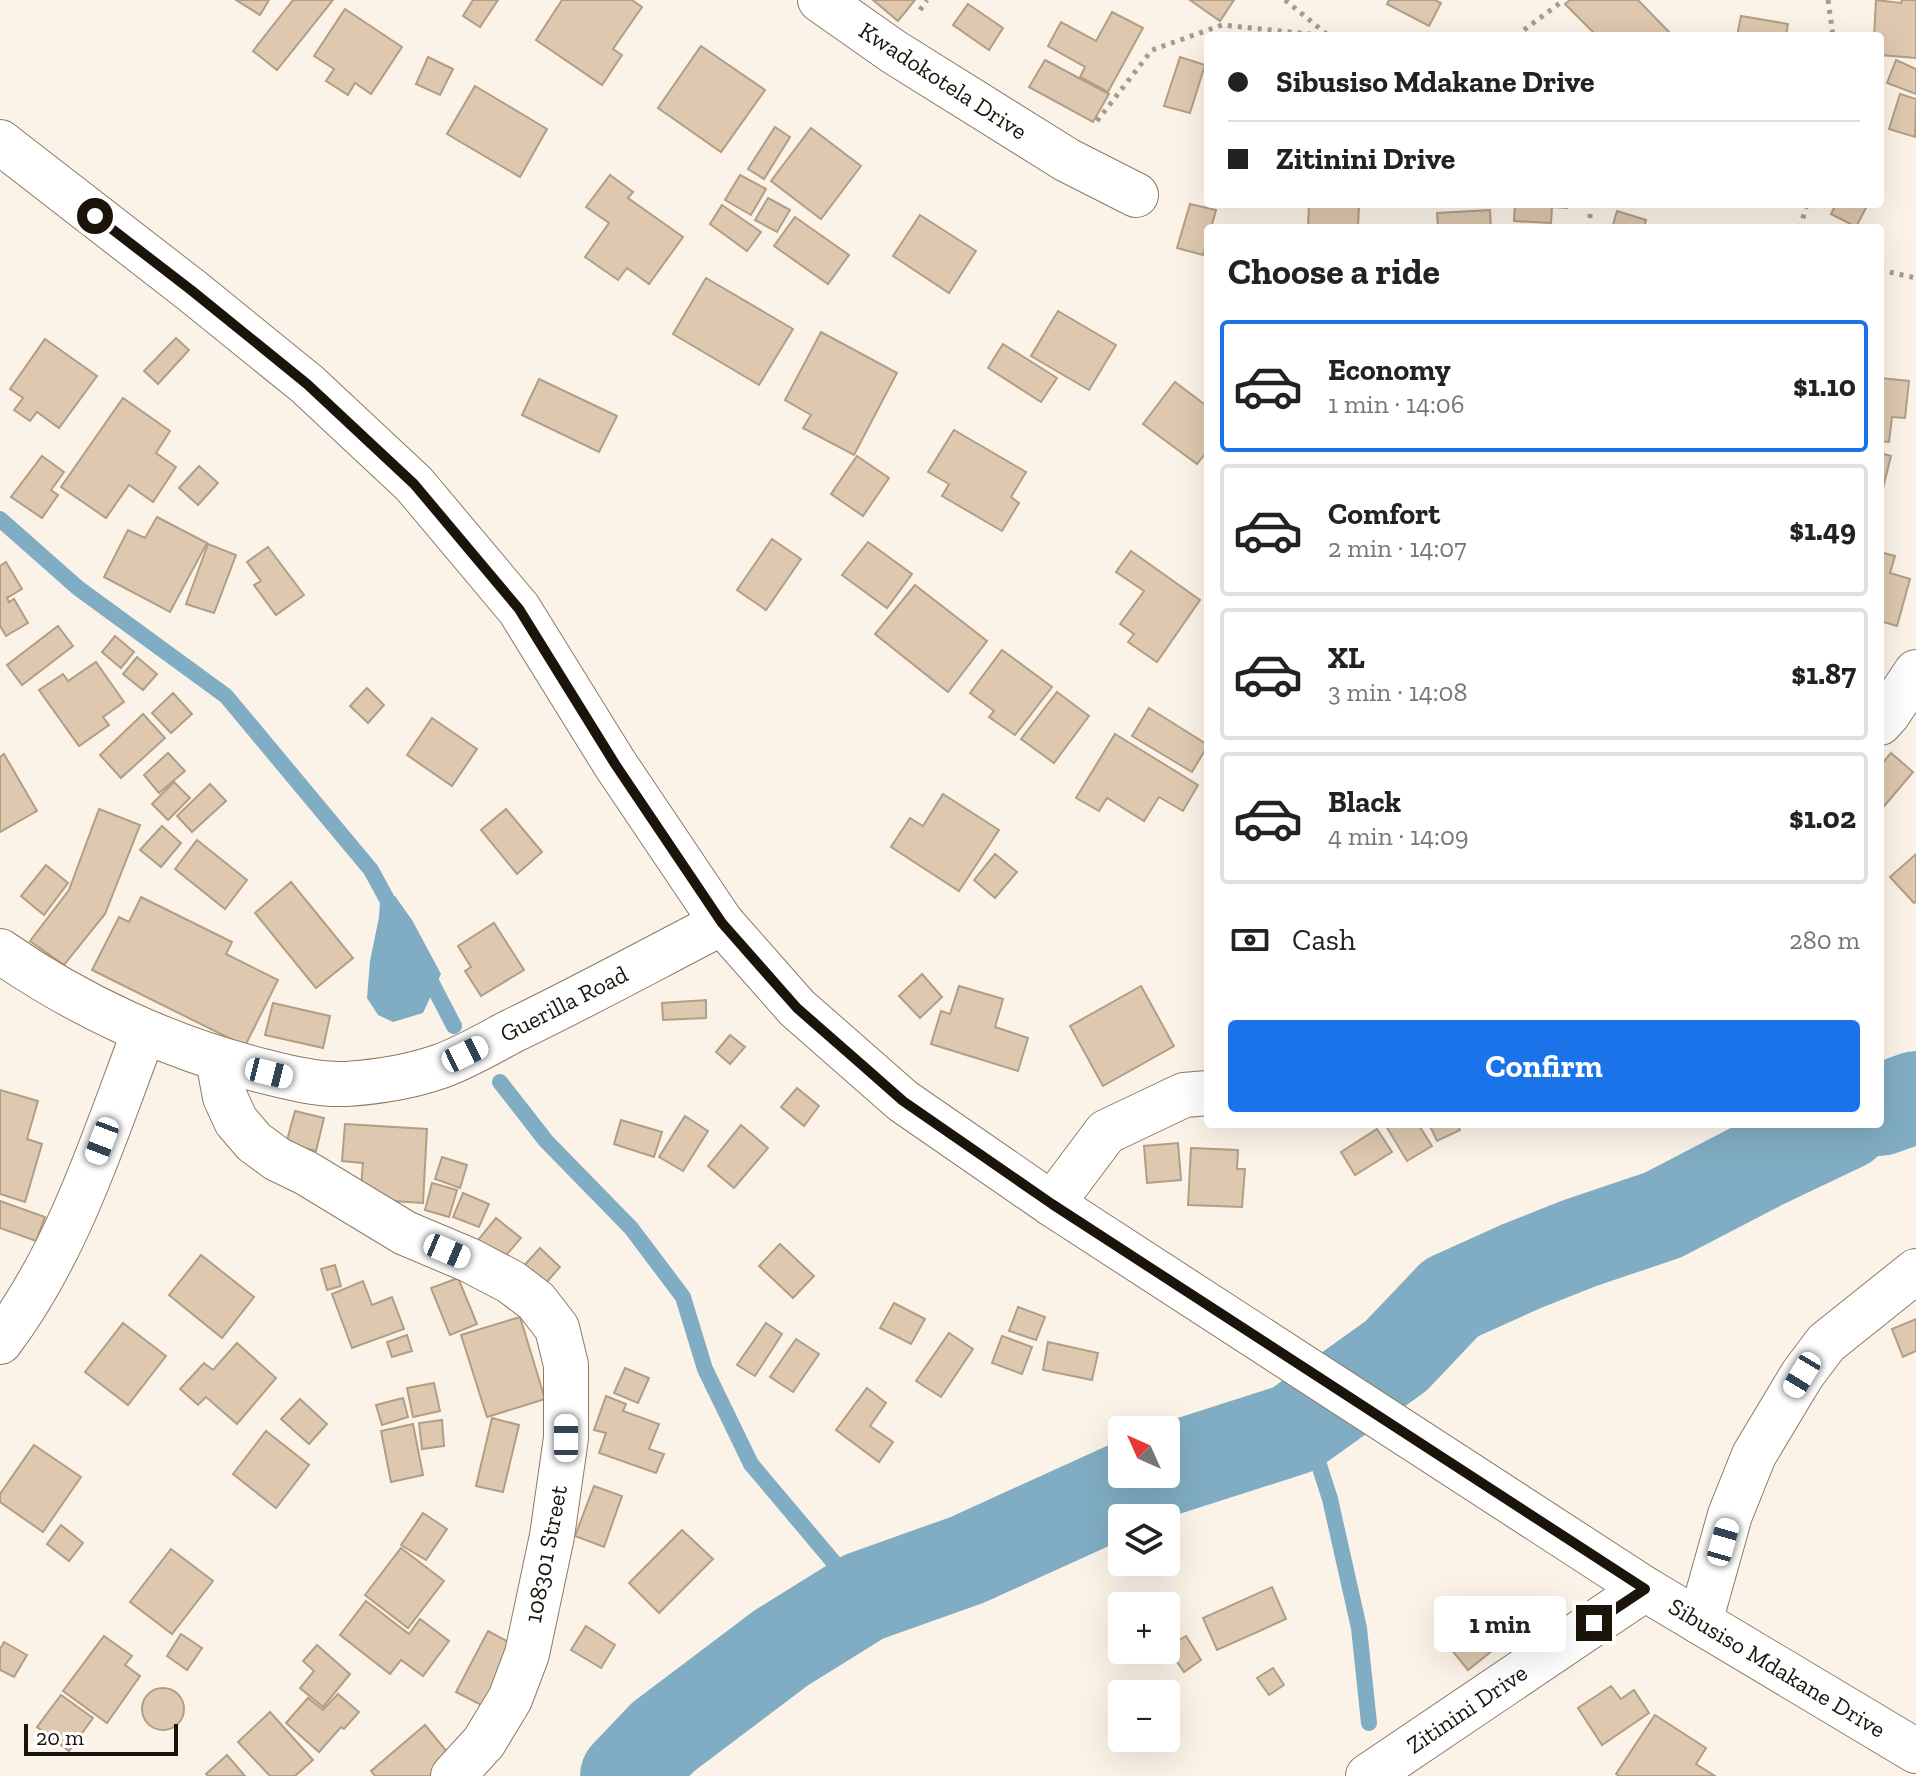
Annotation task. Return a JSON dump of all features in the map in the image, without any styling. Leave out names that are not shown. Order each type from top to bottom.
[{"type":"street","name":"Kwadokotela Drive","points":[[820,0],[894,52],[1067,160],[1136,195]]},
{"type":"street","name":"Sibusiso Mdakane Drive","points":[[0,142],[307,384],[414,484],[519,609],[615,764],[722,923],[797,1008],[903,1101],[1052,1204],[1645,1589],[1916,1751]]},
{"type":"street","points":[[1884,718],[1916,672]]},
{"type":"street","name":"Guerilla Road","points":[[0,951],[80,999],[144,1032],[218,1060],[294,1079],[344,1084],[386,1079],[441,1066],[722,923]]},
{"type":"street","points":[[0,1342],[49,1266],[81,1195],[144,1032]]},
{"type":"street","name":"108301 Street","points":[[218,1060],[225,1097],[236,1121],[254,1142],[277,1159],[405,1233],[511,1282],[536,1301],[557,1328],[566,1365],[566,1438],[552,1536],[527,1654],[510,1699],[484,1742],[453,1776]]},
{"type":"street","points":[[1052,1204],[1106,1132],[1184,1095],[1204,1093]]},
{"type":"street","points":[[1700,1622],[1730,1515],[1754,1455],[1802,1375],[1826,1343],[1916,1271]]},
{"type":"street","name":"Zitinini Drive","points":[[1368,1776],[1645,1589]]},
{"type":"path","points":[[1285,0],[1326,32]]},
{"type":"path","points":[[1521,32],[1564,0]]},
{"type":"path","points":[[1828,0],[1832,32]]},
{"type":"path","points":[[1067,160],[1152,50],[1222,25],[1291,32]]},
{"type":"path","points":[[1884,271],[1916,278]]},
{"type":"water","points":[[395,896],[412,920],[441,974],[423,1013],[393,1022],[378,1015],[367,998],[380,901]]},
{"type":"building","points":[[236,0],[269,0],[260,15]]},
{"type":"building","points":[[293,0],[333,0],[277,70],[253,51]]},
{"type":"building","points":[[473,0],[498,0],[480,27],[463,16]]},
{"type":"building","points":[[562,0],[632,0],[642,7],[613,49],[622,55],[602,85],[536,40]]},
{"type":"building","points":[[873,0],[915,0],[898,21]]},
{"type":"building","points":[[1190,0],[1234,0],[1220,21]]},
{"type":"building","points":[[1389,0],[1435,0],[1441,3],[1429,26],[1387,4]]},
{"type":"building","points":[[1570,0],[1638,0],[1669,32],[1593,32],[1565,4]]},
{"type":"building","points":[[1876,0],[1901,3],[1902,0],[1916,0],[1916,58],[1884,55],[1884,32],[1874,32]]},
{"type":"building","points":[[968,4],[1003,28],[989,50],[953,25]]},
{"type":"building","points":[[345,9],[402,47],[371,94],[355,83],[348,95],[326,81],[334,69],[314,56]]},
{"type":"building","points":[[1112,12],[1143,28],[1108,92],[1080,77],[1085,67],[1048,46],[1061,22],[1096,41]]},
{"type":"building","points":[[1741,16],[1788,24],[1787,32],[1738,32]]},
{"type":"building","points":[[701,46],[765,90],[721,152],[658,108]]},
{"type":"building","points":[[428,57],[453,69],[440,95],[416,84]]},
{"type":"building","points":[[1180,57],[1204,65],[1190,113],[1164,106]]},
{"type":"building","points":[[1045,60],[1109,94],[1093,122],[1029,87]]},
{"type":"building","points":[[1896,60],[1916,69],[1916,94],[1887,83]]},
{"type":"building","points":[[475,86],[547,129],[520,177],[447,134]]},
{"type":"building","points":[[1900,94],[1916,99],[1915,137],[1889,129]]},
{"type":"building","points":[[775,127],[790,137],[764,179],[748,169]]},
{"type":"building","points":[[811,128],[861,166],[821,219],[771,181]]},
{"type":"building","points":[[610,175],[633,192],[628,198],[683,237],[649,284],[627,268],[618,280],[585,257],[609,223],[586,207]]},
{"type":"building","points":[[740,175],[766,189],[751,215],[725,200]]},
{"type":"building","points":[[768,198],[790,210],[777,232],[755,220]]},
{"type":"building","points":[[1190,204],[1216,210],[1212,224],[1204,224],[1203,255],[1177,248]]},
{"type":"building","points":[[722,205],[761,232],[747,251],[710,224]]},
{"type":"building","points":[[1309,208],[1359,208],[1358,224],[1308,224]]},
{"type":"building","points":[[1515,208],[1552,208],[1551,223],[1514,221]]},
{"type":"building","points":[[1834,208],[1866,208],[1858,224],[1850,224],[1831,214]]},
{"type":"building","points":[[1490,210],[1491,224],[1438,224],[1437,213]]},
{"type":"building","points":[[1617,211],[1646,220],[1645,224],[1613,224]]},
{"type":"building","points":[[920,215],[976,251],[949,293],[893,256]]},
{"type":"building","points":[[795,217],[849,255],[828,284],[774,246]]},
{"type":"building","points":[[706,278],[793,329],[759,385],[673,334]]},
{"type":"building","points":[[1058,311],[1116,345],[1089,390],[1031,356]]},
{"type":"building","points":[[821,332],[897,373],[854,455],[803,428],[811,415],[785,400]]},
{"type":"building","points":[[176,338],[189,350],[158,384],[144,371]]},
{"type":"building","points":[[45,339],[97,376],[59,428],[37,412],[30,421],[14,410],[23,398],[10,389]]},
{"type":"building","points":[[1003,344],[1057,378],[1041,402],[988,368]]},
{"type":"building","points":[[1884,378],[1909,381],[1905,418],[1892,417],[1889,442],[1884,441]]},
{"type":"building","points":[[539,379],[617,416],[599,452],[522,415]]},
{"type":"building","points":[[1175,382],[1204,404],[1204,455],[1197,464],[1143,424]]},
{"type":"building","points":[[123,398],[170,431],[156,453],[176,467],[153,502],[129,485],[106,518],[61,487]]},
{"type":"building","points":[[954,430],[1026,472],[1011,497],[1019,503],[1002,531],[942,496],[949,484],[928,472]]},
{"type":"building","points":[[1884,454],[1891,456],[1884,484]]},
{"type":"building","points":[[42,456],[64,472],[51,490],[58,495],[42,518],[11,497]]},
{"type":"building","points":[[857,456],[889,478],[863,516],[831,494]]},
{"type":"building","points":[[199,466],[218,483],[198,505],[179,488]]},
{"type":"building","points":[[157,517],[207,543],[170,612],[104,577],[128,530],[145,538]]},
{"type":"building","points":[[772,539],[801,559],[766,610],[737,590]]},
{"type":"building","points":[[868,542],[912,574],[887,608],[842,575]]},
{"type":"building","points":[[208,544],[236,555],[214,613],[186,604]]},
{"type":"building","points":[[268,547],[304,595],[276,615],[254,585],[261,581],[247,562]]},
{"type":"building","points":[[1131,551],[1200,600],[1157,662],[1128,642],[1134,634],[1120,624],[1144,591],[1116,572]]},
{"type":"building","points":[[1884,553],[1895,556],[1890,573],[1910,579],[1897,626],[1884,622]]},
{"type":"building","points":[[6,562],[22,589],[7,598],[9,602],[14,599],[28,623],[6,636],[0,626],[0,566]]},
{"type":"building","points":[[915,585],[987,641],[948,692],[875,634]]},
{"type":"building","points":[[58,626],[73,646],[22,685],[7,665]]},
{"type":"building","points":[[115,636],[134,652],[121,668],[102,652]]},
{"type":"building","points":[[1002,650],[1052,687],[1015,735],[989,717],[994,711],[970,693]]},
{"type":"building","points":[[137,657],[157,674],[143,690],[123,674]]},
{"type":"building","points":[[96,662],[124,702],[103,717],[109,725],[79,746],[39,690],[63,674],[68,681]]},
{"type":"building","points":[[367,688],[384,705],[368,723],[350,706]]},
{"type":"building","points":[[1057,692],[1089,716],[1054,763],[1021,739]]},
{"type":"building","points":[[173,693],[192,714],[171,733],[152,713]]},
{"type":"building","points":[[1149,708],[1204,742],[1204,752],[1192,772],[1132,736]]},
{"type":"building","points":[[143,714],[165,738],[121,778],[100,755]]},
{"type":"building","points":[[432,718],[477,749],[452,786],[407,755]]},
{"type":"building","points":[[1115,734],[1198,785],[1183,811],[1159,797],[1144,821],[1107,798],[1099,811],[1076,798]]},
{"type":"building","points":[[168,753],[185,771],[159,793],[144,775]]},
{"type":"building","points":[[1891,753],[1913,772],[1884,806],[1884,761]]},
{"type":"building","points":[[4,754],[37,811],[0,832],[0,757]]},
{"type":"building","points":[[174,782],[190,798],[168,820],[152,804]]},
{"type":"building","points":[[210,784],[226,801],[192,832],[177,816]]},
{"type":"building","points":[[943,794],[999,830],[959,891],[891,847],[910,818],[923,826]]},
{"type":"building","points":[[99,809],[140,825],[105,914],[64,965],[30,941],[69,890]]},
{"type":"building","points":[[506,809],[542,852],[517,874],[481,830]]},
{"type":"building","points":[[162,826],[181,843],[161,867],[140,850]]},
{"type":"building","points":[[197,840],[247,880],[225,909],[175,869]]},
{"type":"building","points":[[995,854],[1017,872],[995,898],[974,880]]},
{"type":"building","points":[[1916,854],[1916,901],[1914,903],[1890,877]]},
{"type":"building","points":[[46,865],[68,883],[44,915],[21,896]]},
{"type":"building","points":[[291,882],[353,958],[316,988],[255,913]]},
{"type":"building","points":[[141,897],[232,942],[226,954],[278,980],[245,1046],[92,970],[119,917],[129,922]]},
{"type":"building","points":[[494,923],[524,970],[481,996],[465,971],[471,967],[458,946]]},
{"type":"building","points":[[922,974],[942,997],[920,1018],[899,996]]},
{"type":"building","points":[[959,986],[1003,999],[995,1027],[1028,1038],[1018,1071],[931,1044],[941,1011],[950,1014]]},
{"type":"building","points":[[1141,986],[1174,1046],[1103,1086],[1070,1026]]},
{"type":"building","points":[[706,1000],[706,1018],[663,1020],[662,1003]]},
{"type":"building","points":[[273,1003],[330,1016],[323,1048],[265,1035]]},
{"type":"building","points":[[730,1035],[745,1047],[730,1064],[716,1052]]},
{"type":"building","points":[[797,1088],[819,1106],[804,1126],[781,1107]]},
{"type":"building","points":[[0,1090],[38,1101],[27,1139],[42,1144],[25,1202],[0,1194]]},
{"type":"building","points":[[295,1111],[324,1118],[316,1151],[286,1144]]},
{"type":"building","points":[[685,1116],[708,1131],[683,1171],[659,1157]]},
{"type":"building","points":[[621,1120],[662,1132],[654,1157],[614,1144]]},
{"type":"building","points":[[345,1124],[427,1129],[423,1203],[360,1199],[363,1163],[342,1161]]},
{"type":"building","points":[[741,1125],[768,1148],[734,1188],[708,1166]]},
{"type":"building","points":[[1387,1128],[1421,1128],[1432,1146],[1407,1161]]},
{"type":"building","points":[[1431,1128],[1459,1128],[1460,1130],[1437,1141]]},
{"type":"building","points":[[1377,1129],[1392,1152],[1355,1175],[1341,1152]]},
{"type":"building","points":[[1178,1143],[1181,1180],[1147,1183],[1144,1146]]},
{"type":"building","points":[[1191,1148],[1238,1150],[1237,1169],[1245,1169],[1242,1207],[1188,1205]]},
{"type":"building","points":[[442,1157],[467,1165],[460,1188],[435,1179]]},
{"type":"building","points":[[432,1183],[457,1190],[449,1217],[425,1210]]},
{"type":"building","points":[[463,1193],[489,1204],[479,1227],[453,1217]]},
{"type":"building","points":[[0,1201],[45,1217],[36,1241],[0,1228]]},
{"type":"building","points":[[496,1218],[521,1238],[502,1260],[478,1240]]},
{"type":"building","points":[[780,1244],[814,1276],[793,1298],[759,1266]]},
{"type":"building","points":[[540,1248],[560,1267],[543,1286],[522,1268]]},
{"type":"building","points":[[201,1255],[254,1297],[222,1338],[169,1295]]},
{"type":"building","points":[[335,1265],[341,1286],[327,1290],[321,1269]]},
{"type":"building","points":[[458,1278],[477,1324],[450,1335],[431,1288]]},
{"type":"building","points":[[363,1281],[372,1305],[392,1297],[404,1329],[352,1348],[332,1294]]},
{"type":"building","points":[[894,1303],[925,1319],[911,1344],[880,1328]]},
{"type":"building","points":[[1018,1307],[1045,1317],[1036,1340],[1009,1331]]},
{"type":"building","points":[[520,1317],[545,1399],[487,1417],[461,1335]]},
{"type":"building","points":[[1916,1319],[1916,1351],[1903,1357],[1892,1329]]},
{"type":"building","points":[[123,1323],[166,1356],[128,1405],[85,1372]]},
{"type":"building","points":[[766,1323],[782,1334],[755,1376],[737,1365]]},
{"type":"building","points":[[949,1333],[973,1349],[941,1397],[916,1381]]},
{"type":"building","points":[[407,1335],[412,1351],[392,1357],[387,1342]]},
{"type":"building","points":[[1002,1336],[1032,1347],[1022,1374],[992,1363]]},
{"type":"building","points":[[796,1339],[819,1354],[793,1392],[770,1377]]},
{"type":"building","points":[[1048,1342],[1098,1353],[1092,1380],[1043,1370]]},
{"type":"building","points":[[237,1343],[276,1378],[237,1424],[206,1397],[198,1405],[180,1389],[204,1363],[213,1370]]},
{"type":"building","points":[[625,1368],[649,1378],[638,1403],[614,1393]]},
{"type":"building","points":[[434,1383],[440,1411],[413,1417],[407,1388]]},
{"type":"building","points":[[867,1388],[886,1403],[870,1426],[893,1442],[879,1462],[836,1430]]},
{"type":"building","points":[[606,1396],[626,1404],[623,1411],[659,1424],[649,1449],[664,1454],[656,1473],[599,1453],[606,1433],[594,1430]]},
{"type":"building","points":[[403,1398],[408,1417],[382,1425],[376,1405]]},
{"type":"building","points":[[300,1399],[327,1424],[309,1444],[281,1419]]},
{"type":"building","points":[[492,1418],[519,1425],[503,1492],[476,1486]]},
{"type":"building","points":[[442,1420],[444,1446],[422,1449],[419,1423]]},
{"type":"building","points":[[413,1424],[423,1475],[391,1482],[381,1431]]},
{"type":"building","points":[[266,1431],[309,1465],[276,1508],[233,1474]]},
{"type":"building","points":[[34,1445],[81,1477],[43,1532],[0,1502],[0,1494]]},
{"type":"building","points":[[594,1486],[622,1496],[604,1547],[575,1536]]},
{"type":"building","points":[[423,1513],[447,1529],[426,1560],[401,1545]]},
{"type":"building","points":[[61,1525],[83,1543],[69,1561],[47,1544]]},
{"type":"building","points":[[682,1530],[713,1559],[659,1613],[629,1583]]},
{"type":"building","points":[[401,1548],[444,1581],[408,1628],[365,1595]]},
{"type":"building","points":[[171,1549],[213,1581],[172,1634],[130,1602]]},
{"type":"building","points":[[1272,1587],[1286,1619],[1217,1650],[1203,1618]]},
{"type":"building","points":[[1498,1598],[1523,1619],[1504,1641],[1479,1620]]},
{"type":"building","points":[[366,1601],[409,1634],[420,1619],[449,1641],[423,1676],[401,1660],[390,1674],[340,1635]]},
{"type":"building","points":[[1480,1624],[1498,1646],[1468,1670],[1450,1648]]},
{"type":"building","points":[[586,1626],[615,1645],[601,1668],[571,1650]]},
{"type":"building","points":[[488,1631],[516,1646],[485,1707],[456,1692]]},
{"type":"building","points":[[181,1634],[202,1648],[187,1670],[167,1656]]},
{"type":"building","points":[[104,1636],[132,1656],[125,1665],[140,1676],[107,1723],[63,1691]]},
{"type":"building","points":[[1186,1636],[1201,1660],[1184,1672],[1179,1664],[1180,1639]]},
{"type":"building","points":[[4,1642],[27,1655],[14,1677],[0,1670],[0,1649]]},
{"type":"building","points":[[317,1645],[350,1674],[323,1707],[300,1688],[314,1671],[303,1661]]},
{"type":"building","points":[[1273,1668],[1284,1685],[1269,1695],[1257,1678]]},
{"type":"building","points":[[1611,1686],[1621,1699],[1634,1690],[1649,1713],[1602,1745],[1578,1708]]},
{"type":"building","points":[[163,1688],[178,1694],[184,1709],[178,1724],[163,1730],[148,1724],[142,1709],[148,1694]]},
{"type":"building","points":[[338,1694],[359,1712],[319,1752],[286,1723],[308,1698],[323,1710]]},
{"type":"building","points":[[61,1695],[93,1718],[69,1751],[37,1727]]},
{"type":"building","points":[[270,1712],[313,1760],[295,1776],[270,1776],[238,1742]]},
{"type":"building","points":[[1655,1715],[1706,1748],[1696,1764],[1715,1776],[1616,1774]]},
{"type":"building","points":[[425,1725],[457,1764],[443,1776],[375,1776],[371,1771]]},
{"type":"building","points":[[227,1755],[245,1776],[206,1774]]},
{"type":"waterway","points":[[0,519],[78,588],[226,696],[371,870],[396,916]]},
{"type":"waterway","points":[[426,972],[454,1026]]},
{"type":"waterway","points":[[500,1082],[546,1141],[631,1228],[683,1297],[705,1369],[751,1464],[863,1597]]},
{"type":"waterway","points":[[1884,1109],[1916,1097]]},
{"type":"waterway","points":[[1180,1466],[1294,1429],[1396,1356],[1451,1298],[1580,1243],[1663,1215],[1837,1128]]},
{"type":"waterway","points":[[1305,1421],[1330,1499],[1359,1628],[1369,1723]]},
{"type":"waterway","points":[[626,1776],[663,1737],[781,1648],[863,1597],[967,1560],[1125,1488]]},
{"type":"route","points":[[95,216],[307,384],[414,484],[519,609],[615,764],[722,923],[797,1008],[903,1101],[1027,1187],[1645,1589],[1594,1623]]}]
